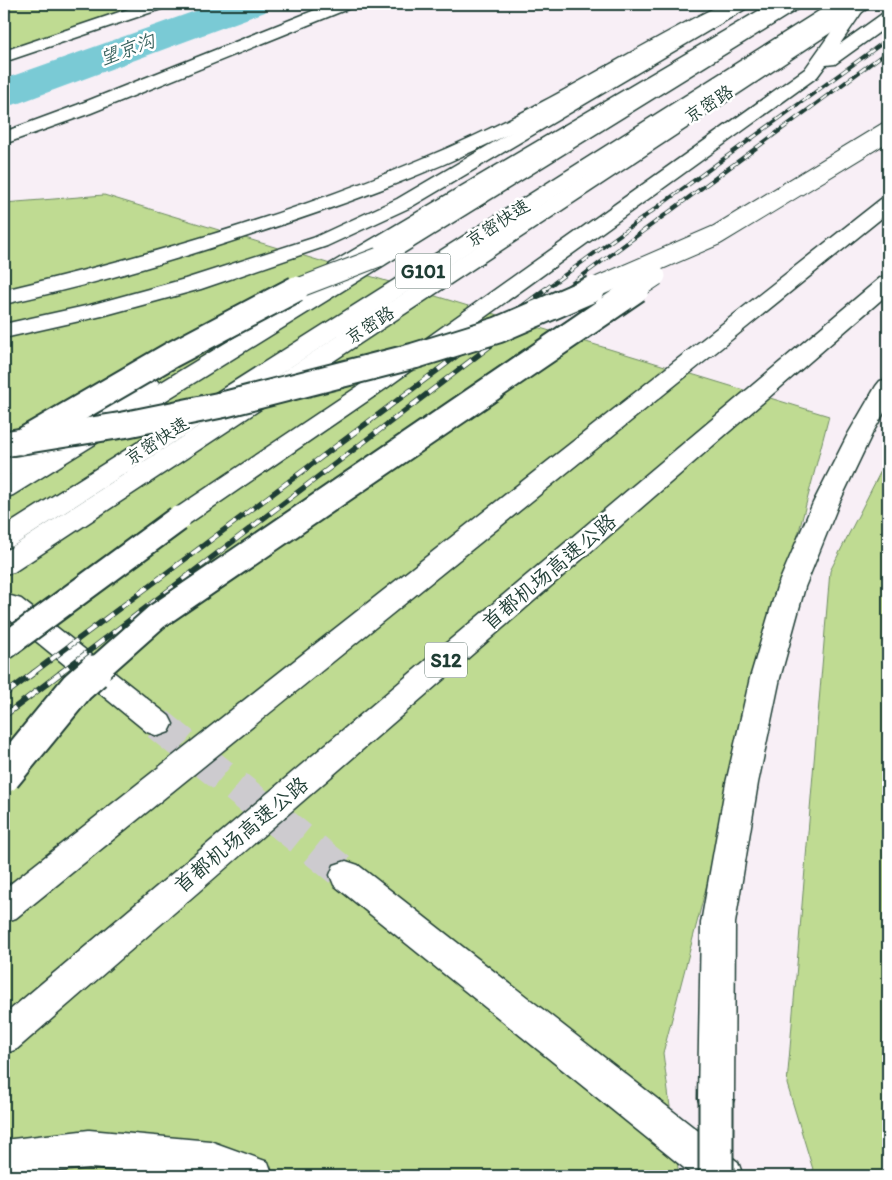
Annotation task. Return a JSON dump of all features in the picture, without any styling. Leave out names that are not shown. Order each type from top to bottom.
[{"type":"main road","points":[[4,57],[158,4]]},
{"type":"main road","points":[[4,138],[344,4]]},
{"type":"main road","points":[[4,297],[175,253],[291,216],[414,170],[500,131],[652,45],[735,4]]},
{"type":"main road","points":[[4,331],[94,311],[193,284],[320,242],[404,203],[741,4]]},
{"type":"main road","name":"G101","points":[[4,468],[560,138],[781,4]]},
{"type":"main road","name":"京密快速","points":[[4,489],[379,257],[794,4]]},
{"type":"main road","points":[[811,73],[854,4]]},
{"type":"main road","name":"京密快速","points":[[4,539],[854,4]]},
{"type":"main road","name":"京密路","points":[[4,565],[854,4]]},
{"type":"main road","points":[[8,616],[42,608],[178,519],[380,382],[888,18]]},
{"type":"main road","points":[[4,776],[77,687],[156,617],[717,235],[888,131]]},
{"type":"main road","points":[[4,908],[888,203]]},
{"type":"main road","points":[[4,444],[123,425],[226,404],[414,356],[498,330],[717,235]]},
{"type":"main road","points":[[4,452],[171,356],[301,286],[379,257]]},
{"type":"main road","name":"首都机场高速公路","points":[[4,1037],[888,283]]},
{"type":"main road","points":[[716,1176],[718,923],[742,783],[765,678],[791,587],[826,503],[860,434],[888,386]]},
{"type":"main road","points":[[4,647],[178,519]]},
{"type":"main road","points":[[8,616],[158,724]]},
{"type":"main road","points":[[346,874],[724,1176]]},
{"type":"main road","points":[[4,1159],[90,1149],[210,1160],[254,1176]]},
{"type":"green space","points":[[4,4],[150,4],[4,57]]},
{"type":"green space","points":[[104,195],[829,416],[663,1053],[679,1176],[4,1176],[4,203]]},
{"type":"green space","points":[[888,457],[888,1176],[815,1176],[787,1084],[830,571]]},
{"type":"waterway","name":"望京沟","points":[[4,94],[251,4]]},
{"type":"tunnel","points":[[158,724],[346,875]]},
{"type":"railway","points":[[544,290],[888,39]]},
{"type":"railway","points":[[563,290],[888,51]]},
{"type":"railway","points":[[33,673],[546,289]]},
{"type":"railway","points":[[60,673],[565,289]]},
{"type":"railway","points":[[4,695],[35,672]]},
{"type":"railway","points":[[4,716],[62,672]]}]
